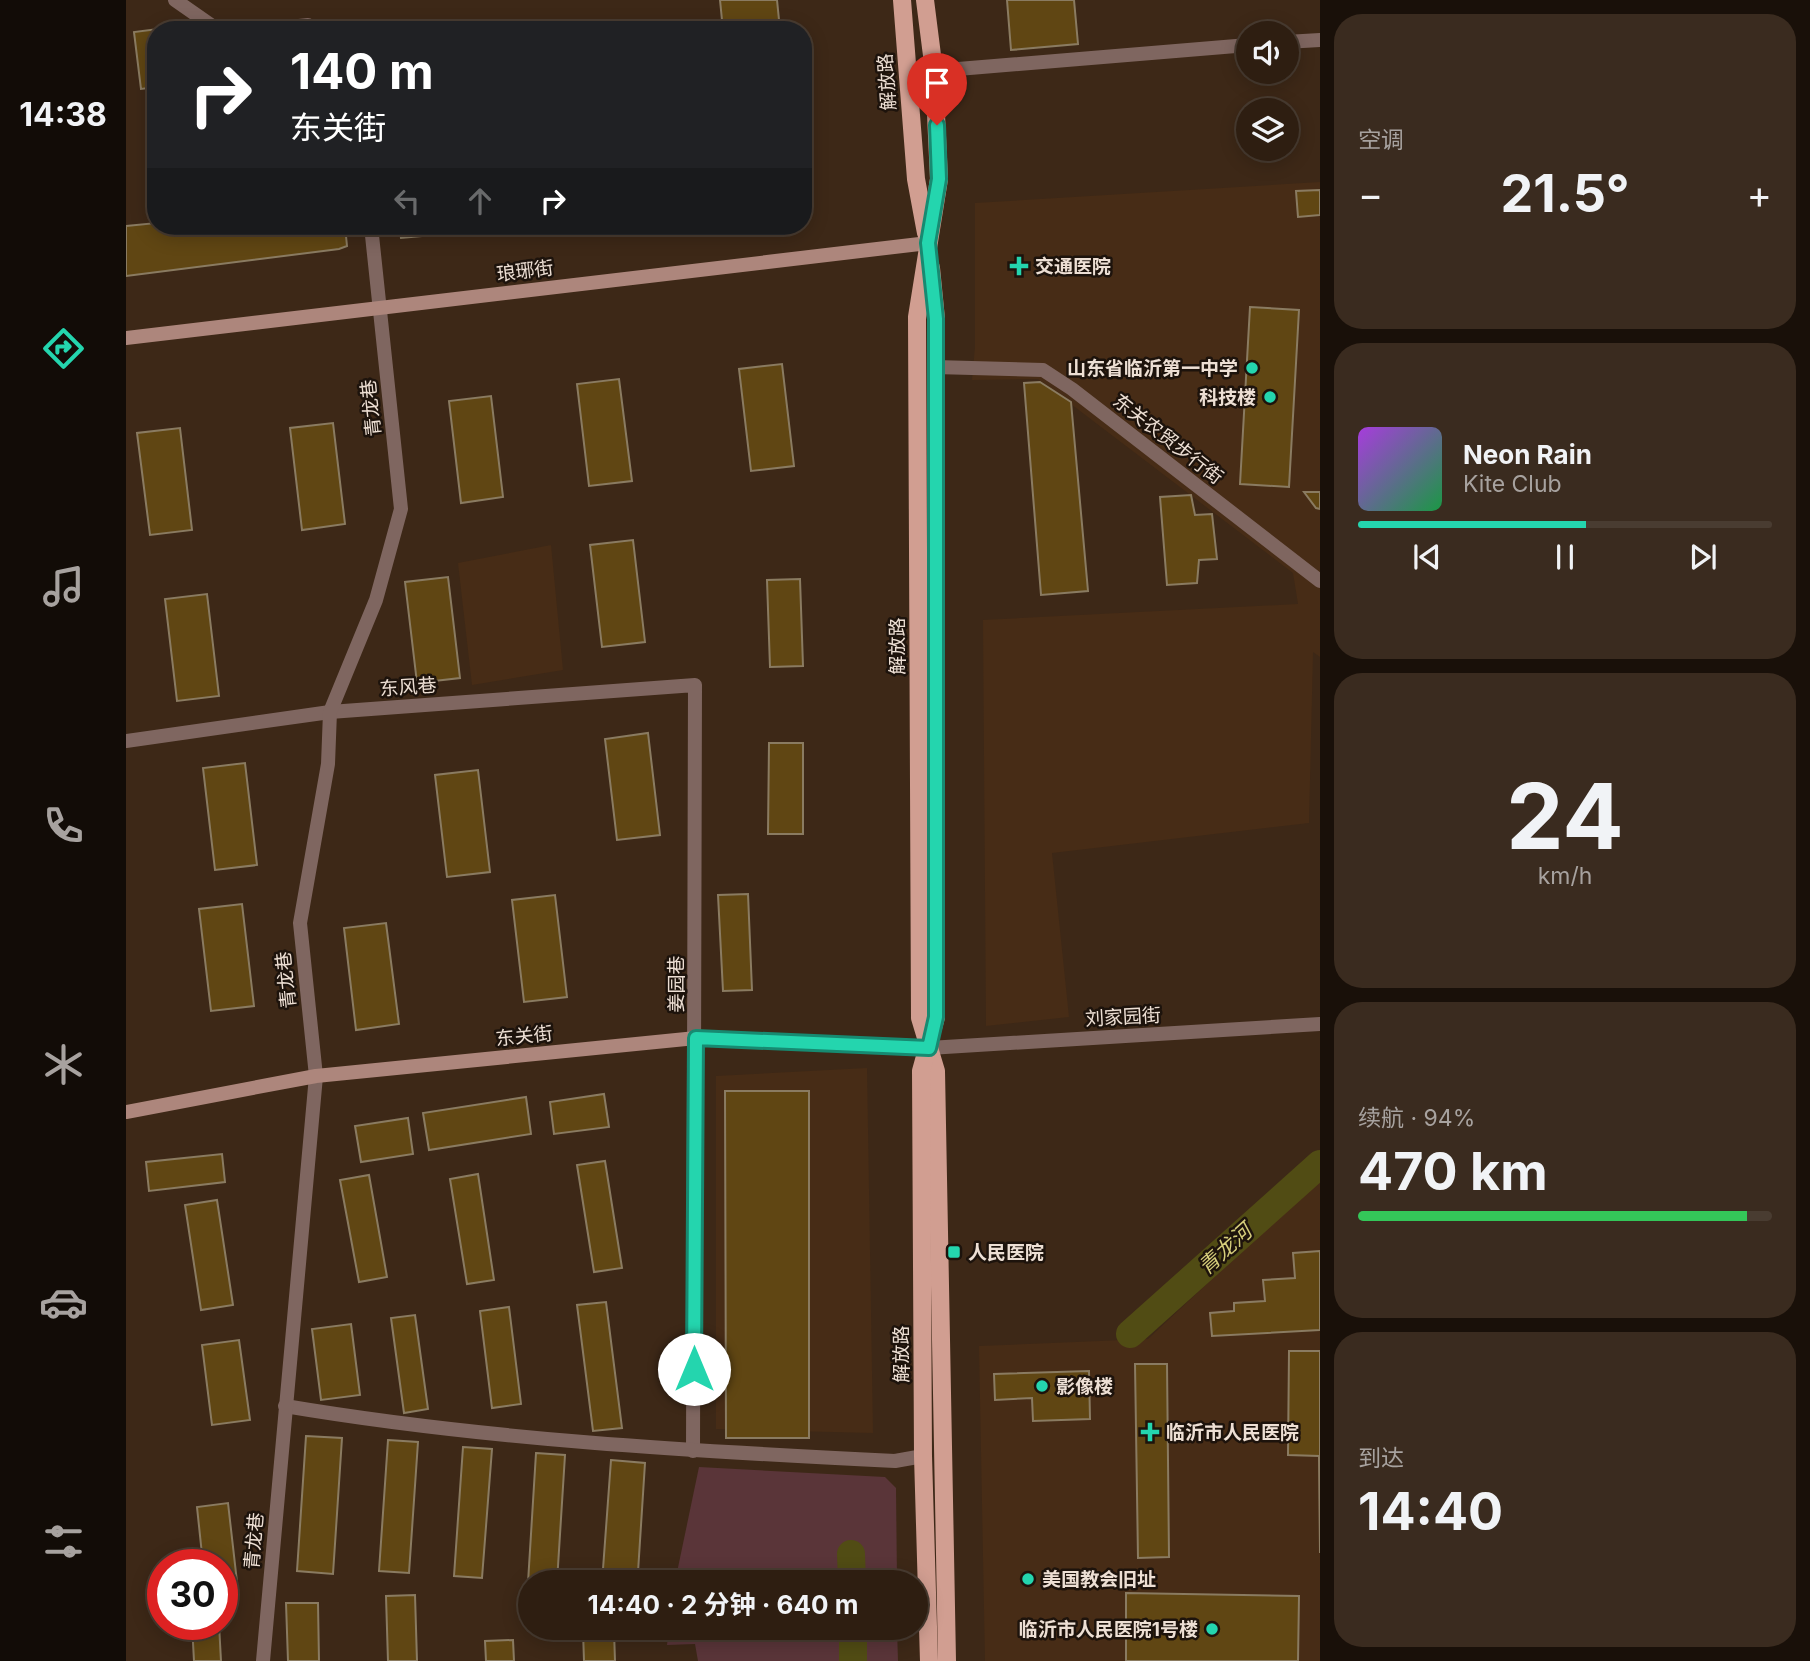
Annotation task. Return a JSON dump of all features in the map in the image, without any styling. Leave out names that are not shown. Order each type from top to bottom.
[{"type":"main road","name":"解放路","points":[[902,0],[916,179],[928,243],[936,319],[936,1017],[921,1072],[923,1456],[929,1661]]},
{"type":"main road","name":"解放路","points":[[925,0],[934,71],[939,179],[917,317],[920,1018],[936,1071],[947,1661]]},
{"type":"street","points":[[175,0],[205,21]]},
{"type":"street","points":[[1299,41],[1320,40]]},
{"type":"street","points":[[934,71],[1236,47]]},
{"type":"street","name":"青龙巷","points":[[263,1661],[316,1076],[300,923],[328,764],[330,712],[376,600],[401,509],[373,235]]},
{"type":"street","name":"琅琊街","points":[[126,338],[928,243]]},
{"type":"street","name":"东关农贸步行街","points":[[934,367],[1043,370],[1072,389],[1320,581]]},
{"type":"street","name":"东风巷","points":[[126,741],[330,712],[695,685]]},
{"type":"street","name":"姜园巷","points":[[693,1451],[695,685]]},
{"type":"street","name":"刘家园街","points":[[929,1048],[1320,1024]]},
{"type":"street","name":"东关街","points":[[126,1112],[316,1076],[696,1038],[929,1048]]},
{"type":"street","points":[[285,1406],[399,1425],[693,1451],[895,1461],[923,1456]]},
{"type":"shaded area","points":[[1320,182],[1320,657],[1313,652],[1309,823],[1052,853],[1069,1017],[986,1026],[983,620],[1298,604],[1293,573],[1038,379],[972,380],[975,347],[975,203]]},
{"type":"shaded area","points":[[551,545],[563,670],[472,685],[458,563]]},
{"type":"shaded area","points":[[867,1068],[873,1433],[716,1429],[716,1076]]},
{"type":"shaded area","name":"临沂市人民医院","points":[[1320,1178],[1320,1661],[985,1661],[979,1346],[1148,1339]]},
{"type":"shaded area","points":[[699,1467],[885,1477],[896,1488],[897,1570],[678,1570]]},
{"type":"shaded area","points":[[668,1640],[897,1640],[898,1661],[698,1661],[695,1644],[667,1645]]},
{"type":"building","points":[[720,0],[777,0],[779,21],[722,21]]},
{"type":"building","points":[[1007,0],[1074,0],[1078,44],[1011,50]]},
{"type":"building","points":[[147,30],[147,88],[141,89],[134,32]]},
{"type":"building","points":[[1320,190],[1320,215],[1298,217],[1296,191]]},
{"type":"building","points":[[147,224],[147,235],[346,235],[347,246],[126,276],[126,226]]},
{"type":"building","points":[[400,235],[434,235],[401,238]]},
{"type":"building","name":"科技楼","points":[[1250,307],[1299,310],[1289,487],[1240,484]]},
{"type":"building","points":[[782,364],[794,466],[751,471],[739,369]]},
{"type":"building","points":[[619,379],[632,481],[589,486],[577,384]]},
{"type":"building","points":[[1040,382],[1071,402],[1088,591],[1041,595],[1024,383]]},
{"type":"building","points":[[491,396],[503,497],[461,503],[449,401]]},
{"type":"building","points":[[333,423],[345,524],[302,530],[290,428]]},
{"type":"building","points":[[180,428],[192,530],[150,535],[137,433]]},
{"type":"building","points":[[1304,492],[1320,492],[1320,509],[1316,508]]},
{"type":"building","points":[[1191,495],[1195,515],[1212,514],[1217,559],[1199,560],[1197,583],[1167,585],[1160,497]]},
{"type":"building","points":[[633,540],[645,642],[602,647],[590,545]]},
{"type":"building","points":[[448,577],[460,678],[417,683],[405,582]]},
{"type":"building","points":[[800,579],[803,666],[770,667],[767,580]]},
{"type":"building","points":[[207,594],[219,696],[177,701],[165,599]]},
{"type":"building","points":[[648,733],[660,835],[617,840],[605,739]]},
{"type":"building","points":[[769,743],[803,743],[803,834],[768,834]]},
{"type":"building","points":[[245,763],[257,865],[215,870],[203,768]]},
{"type":"building","points":[[478,770],[490,872],[447,877],[435,775]]},
{"type":"building","points":[[748,894],[752,990],[723,991],[718,895]]},
{"type":"building","points":[[555,895],[567,997],[524,1002],[512,900]]},
{"type":"building","points":[[242,904],[254,1006],[211,1011],[199,909]]},
{"type":"building","points":[[386,923],[399,1024],[356,1030],[344,928]]},
{"type":"building","points":[[725,1091],[809,1091],[809,1438],[726,1438]]},
{"type":"building","points":[[604,1094],[609,1127],[554,1134],[550,1102]]},
{"type":"building","points":[[526,1097],[531,1134],[429,1150],[423,1113]]},
{"type":"building","points":[[408,1118],[413,1154],[361,1162],[355,1126]]},
{"type":"building","points":[[222,1154],[225,1182],[149,1191],[146,1162]]},
{"type":"building","points":[[605,1161],[622,1268],[594,1272],[577,1165]]},
{"type":"building","points":[[478,1174],[494,1280],[467,1284],[450,1179]]},
{"type":"building","points":[[369,1175],[387,1277],[359,1282],[340,1180]]},
{"type":"building","points":[[217,1200],[233,1305],[201,1310],[185,1205]]},
{"type":"building","points":[[1320,1251],[1320,1330],[1212,1336],[1210,1313],[1234,1311],[1234,1303],[1265,1301],[1263,1280],[1295,1278],[1293,1253]]},
{"type":"building","points":[[606,1302],[622,1428],[593,1431],[577,1305]]},
{"type":"building","points":[[509,1307],[521,1404],[492,1408],[480,1311]]},
{"type":"building","points":[[415,1315],[428,1409],[404,1413],[391,1318]]},
{"type":"building","points":[[351,1324],[360,1395],[321,1400],[312,1329]]},
{"type":"building","points":[[239,1340],[250,1420],[212,1425],[202,1345]]},
{"type":"building","points":[[1289,1351],[1320,1351],[1320,1553],[1319,1456],[1288,1455]]},
{"type":"building","points":[[1135,1364],[1167,1364],[1169,1557],[1138,1558]]},
{"type":"building","name":"影像楼","points":[[1089,1371],[1090,1419],[1033,1421],[1032,1398],[995,1400],[994,1374]]},
{"type":"building","points":[[306,1436],[342,1438],[333,1574],[297,1571]]},
{"type":"building","points":[[388,1440],[418,1442],[409,1573],[379,1571]]},
{"type":"building","points":[[463,1447],[492,1449],[482,1578],[454,1576]]},
{"type":"building","points":[[536,1453],[565,1455],[558,1570],[529,1570]]},
{"type":"building","points":[[611,1460],[645,1463],[638,1570],[603,1569]]},
{"type":"building","points":[[228,1503],[233,1549],[201,1549],[197,1507]]},
{"type":"building","name":"临沂市人民医院1号楼","points":[[1126,1593],[1299,1596],[1298,1661],[1126,1661]]},
{"type":"building","points":[[415,1595],[417,1661],[388,1661],[386,1596]]},
{"type":"building","points":[[286,1603],[318,1603],[319,1661],[288,1661]]},
{"type":"building","points":[[193,1640],[220,1640],[221,1661],[194,1661]]},
{"type":"building","points":[[513,1640],[514,1661],[486,1661],[485,1641]]},
{"type":"building","points":[[583,1640],[614,1640],[615,1661],[584,1661]]},
{"type":"waterway","name":"青龙河","points":[[1130,1334],[1320,1164]]},
{"type":"waterway","name":"青龙河","points":[[851,1554],[852,1570]]},
{"type":"waterway","name":"青龙河","points":[[853,1640],[853,1661]]},
{"type":"place","name":"交通医院","points":[[1019,266]]},
{"type":"place","name":"山东省临沂第一中学","points":[[1252,368]]},
{"type":"place","name":"科技楼","points":[[1270,397]]},
{"type":"place","name":"人民医院","points":[[954,1252]]},
{"type":"place","name":"影像楼","points":[[1042,1386]]},
{"type":"place","name":"临沂市人民医院","points":[[1150,1432]]},
{"type":"place","name":"美国教会旧址","points":[[1028,1579]]},
{"type":"place","name":"临沂市人民医院1号楼","points":[[1212,1629]]},
{"type":"route","points":[[694,1369],[696,1038],[929,1048],[936,1017],[936,319],[928,243],[939,179],[937,125]]}]
